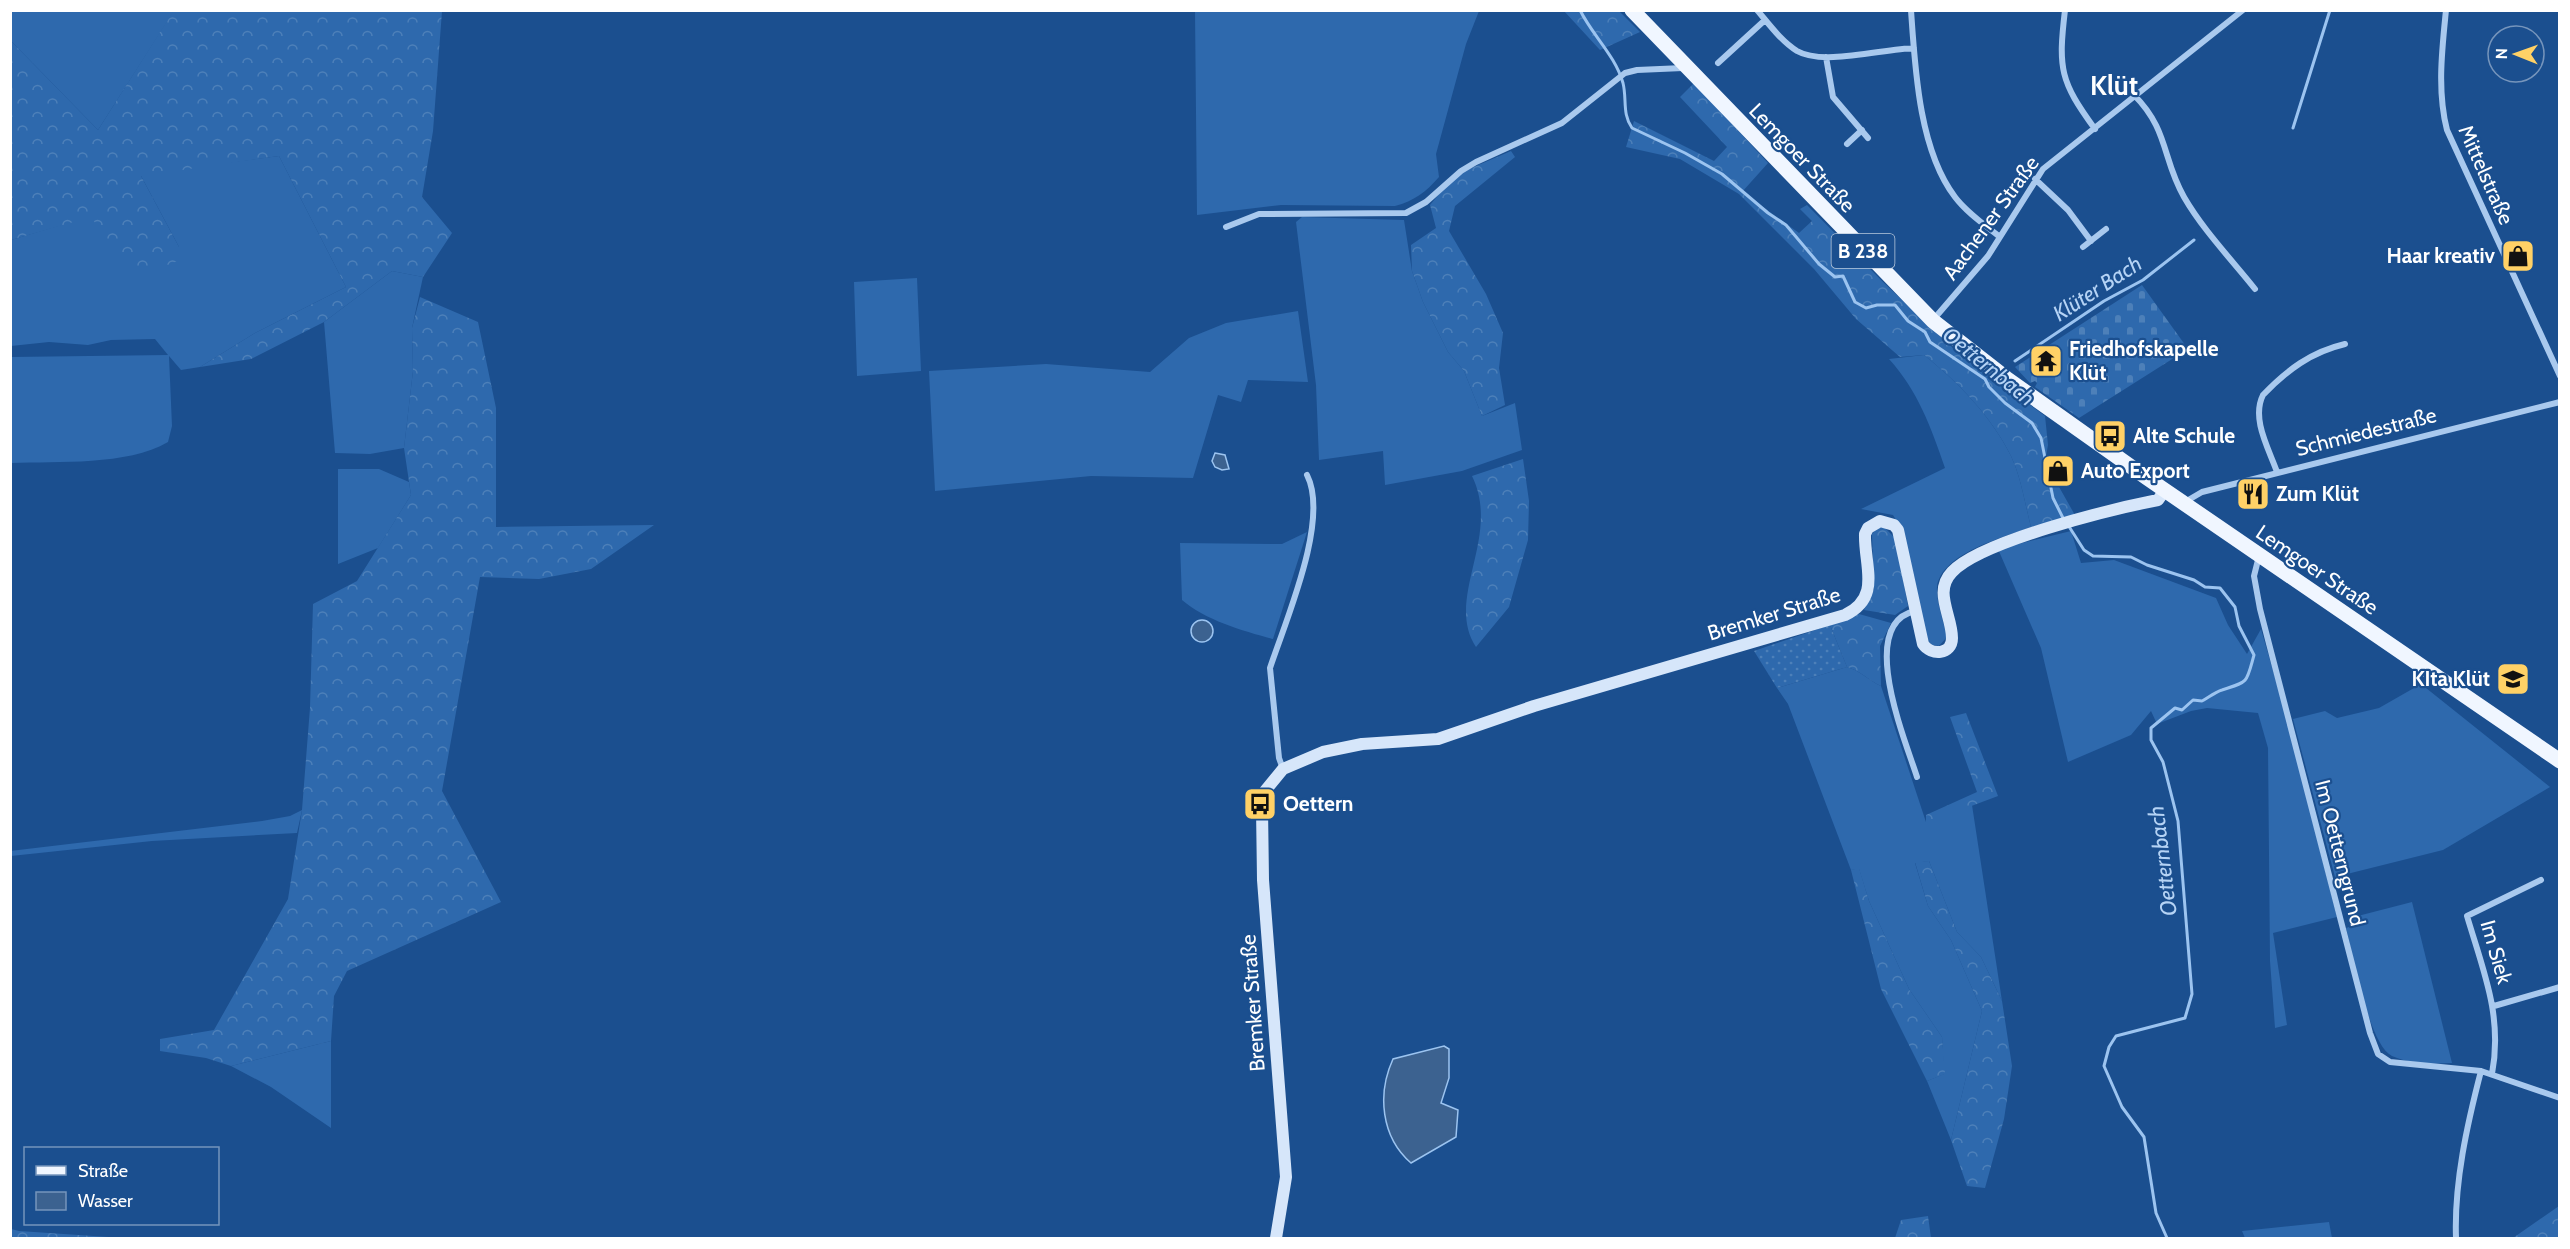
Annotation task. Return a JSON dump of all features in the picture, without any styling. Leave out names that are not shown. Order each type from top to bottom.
[{"type":"main road","name":"Lemgoer Straße","points":[[1632,10],[1932,321],[2006,378],[2259,556],[2559,760]]},
{"type":"street","points":[[1757,10],[1785,42],[1799,52],[1826,57],[1914,48]]},
{"type":"street","points":[[1911,10],[1914,48],[1930,143],[1946,183],[1965,209],[2001,237]]},
{"type":"street","points":[[2065,10],[2060,54],[2064,76],[2077,104],[2095,129]]},
{"type":"street","name":"Aachener Straße","points":[[1932,321],[1976,272],[2001,237],[2043,169],[2134,95],[2171,70],[2243,10]]},
{"type":"street","name":"Mittelstraße","points":[[2446,10],[2441,78],[2442,114],[2446,130],[2559,376]]},
{"type":"street","points":[[1718,63],[1765,20]]},
{"type":"street","points":[[1826,57],[1833,97],[1868,138]]},
{"type":"street","points":[[1226,227],[1259,213],[1406,213],[1416,209],[1461,171],[1562,123],[1625,73],[1656,68],[1687,68]]},
{"type":"street","points":[[2134,95],[2155,120],[2185,199],[2255,289]]},
{"type":"street","points":[[1847,144],[1862,130]]},
{"type":"street","points":[[2035,179],[2068,210],[2091,241]]},
{"type":"street","points":[[2083,247],[2106,229]]},
{"type":"street","points":[[2277,472],[2259,419],[2259,403],[2263,395],[2303,360],[2319,351],[2345,344]]},
{"type":"street","name":"Schmiedestraße","points":[[2187,505],[2190,499],[2202,492],[2559,402]]},
{"type":"street","points":[[1282,769],[1270,693],[1270,668],[1305,561],[1312,531],[1312,484],[1307,475]]},
{"type":"street","name":"Bremker Straße","points":[[1276,1239],[1286,1177],[1263,880],[1262,808],[1265,791],[1282,769],[1323,752],[1362,744],[1438,739],[1534,706],[1845,615],[1856,610],[1867,595],[1869,586],[1865,534],[1868,528],[1880,521],[1894,525],[1898,530],[1924,647],[1933,652],[1944,651],[1952,639],[1943,589],[1953,571],[1981,553],[2062,525],[2158,500],[2165,490]]},
{"type":"street","name":"Im Oetterngrund","points":[[2259,556],[2253,576],[2260,609],[2370,1033],[2378,1054],[2390,1062],[2406,1065],[2481,1071]]},
{"type":"street","points":[[1915,611],[1906,613],[1896,621],[1888,645],[1887,673],[1889,690],[1917,777]]},
{"type":"street","name":"Im Siek","points":[[2492,1074],[2496,1048],[2494,1006],[2467,916],[2541,880]]},
{"type":"street","name":"Im Siek","points":[[2494,1006],[2559,987]]},
{"type":"street","points":[[2456,1239],[2455,1217],[2469,1121],[2481,1071],[2559,1098]]},
{"type":"green space","points":[[174,10],[442,11],[433,131],[422,197],[452,233],[423,277],[392,271],[324,322],[251,359],[200,367],[255,333],[346,287],[279,156],[141,176],[179,247],[178,261],[160,267],[145,269],[134,267],[124,261],[91,217],[11,240],[11,41],[98,130]]},
{"type":"green space","points":[[11,11],[174,11],[98,130],[11,41]]},
{"type":"green space","points":[[1195,11],[1479,11],[1466,44],[1436,154],[1439,177],[1419,195],[1395,206],[1281,205],[1197,215]]},
{"type":"green space","points":[[1564,11],[1619,11],[1640,32],[1600,50]]},
{"type":"green space","points":[[1694,83],[1768,163],[1742,192],[1799,233],[1812,221],[1800,209],[1807,205],[1883,282],[1953,348],[2045,416],[2048,445],[2045,462],[2076,517],[2031,527],[2018,473],[2011,456],[1984,414],[1949,376],[1924,355],[1900,357],[1856,319],[1814,269],[1739,194],[1680,159],[1626,147],[1634,121],[1714,161],[1727,147],[1680,97]]},
{"type":"green space","points":[[1511,151],[1515,157],[1455,206],[1449,231],[1486,294],[1503,333],[1499,368],[1505,405],[1482,416],[1464,371],[1448,352],[1423,302],[1412,271],[1411,245],[1436,228],[1430,205],[1455,175]]},
{"type":"green space","points":[[279,156],[346,287],[255,333],[200,367],[181,370],[169,356],[172,426],[168,442],[151,450],[113,459],[11,463],[11,357],[168,355],[155,339],[111,340],[88,345],[49,342],[11,346],[11,240],[91,216],[179,247],[140,174]]},
{"type":"green space","points":[[1302,217],[1404,220],[1412,271],[1423,302],[1448,352],[1464,371],[1482,416],[1515,403],[1522,450],[1462,471],[1385,485],[1383,451],[1319,460],[1316,385],[1296,222]]},
{"type":"green space","points":[[392,271],[423,277],[412,328],[413,371],[404,448],[370,454],[335,453],[324,322]]},
{"type":"green space","points":[[917,278],[921,371],[857,376],[854,282]]},
{"type":"green space","points":[[2142,285],[2188,349],[2079,418],[2035,387],[2037,383],[2035,381],[2030,383],[2015,367]]},
{"type":"green space","points":[[420,297],[478,322],[496,408],[496,527],[654,525],[591,569],[539,579],[480,577],[442,791],[501,902],[347,971],[334,996],[331,1041],[231,1066],[206,1058],[160,1051],[160,1039],[214,1030],[288,899],[302,810],[310,708],[313,604],[357,581],[411,495],[404,448],[413,371],[412,328]]},
{"type":"green space","points":[[1298,311],[1308,382],[1248,380],[1241,402],[1218,395],[1193,478],[1091,476],[935,491],[929,371],[1046,364],[1150,372],[1189,338],[1226,323]]},
{"type":"green space","points":[[1924,355],[1949,376],[1994,427],[2018,473],[2031,527],[1976,548],[1950,565],[1941,575],[1937,593],[1947,637],[1939,646],[1932,645],[1926,638],[1904,533],[1893,515],[1861,509],[1945,468],[1929,424],[1916,397],[1889,359]]},
{"type":"green space","points":[[1523,459],[1529,501],[1528,540],[1509,607],[1476,647],[1468,628],[1466,608],[1481,522],[1479,499],[1472,476]]},
{"type":"green space","points":[[338,469],[379,469],[409,482],[411,495],[378,548],[338,564]]},
{"type":"green space","points":[[1884,527],[1895,538],[1908,606],[1895,615],[1864,610],[1874,589],[1872,534],[1877,528]]},
{"type":"green space","points":[[2071,531],[2081,563],[2114,560],[2216,598],[2228,625],[2247,654],[2261,629],[2337,917],[2273,933],[2287,1025],[2275,1028],[2270,961],[2268,748],[2258,713],[2207,708],[2191,711],[2157,724],[2151,711],[2131,735],[2068,762],[2041,648],[1998,549]]},
{"type":"green space","points":[[1307,532],[1273,639],[1213,619],[1182,600],[1180,543],[1282,544]]},
{"type":"green space","points":[[1859,614],[1891,623],[1880,646],[1881,686],[1847,667],[1830,625]]},
{"type":"green space","points":[[1830,625],[1847,667],[1777,688],[1754,651]]},
{"type":"green space","points":[[1847,667],[1881,686],[1926,822],[1972,805],[2002,1001],[1981,957],[1957,932],[1929,861],[1915,863],[1928,906],[1951,940],[1982,1011],[1951,1140],[1927,1081],[1944,1074],[1942,1037],[1909,989],[1869,901],[1859,869],[1851,870],[1788,704],[1777,688]]},
{"type":"green space","points":[[2421,684],[2550,787],[2443,850],[2335,877],[2293,719],[2325,711],[2337,718],[2379,708]]},
{"type":"green space","points":[[1966,713],[1998,796],[1926,823],[1926,815],[1977,792],[1950,717]]},
{"type":"green space","points":[[302,810],[297,833],[152,841],[11,856],[10,851],[262,821],[290,816]]},
{"type":"green space","points":[[1929,861],[1957,932],[1981,957],[2002,1001],[2012,1066],[2004,1119],[1985,1188],[1967,1186],[1951,1140],[1982,1011],[1951,940],[1928,906],[1915,862]]},
{"type":"green space","points":[[1859,868],[1869,901],[1909,989],[1942,1037],[1945,1074],[1927,1081],[1881,989],[1851,870]]},
{"type":"green space","points":[[2412,902],[2452,1063],[2414,1062],[2392,1056],[2376,1035],[2363,998],[2346,928],[2352,926],[2350,918]]},
{"type":"green space","points":[[331,1041],[331,1128],[271,1087],[231,1066]]},
{"type":"green space","points":[[2559,1206],[2559,1238],[2513,1238]]},
{"type":"green space","points":[[1928,1216],[1931,1238],[1895,1238],[1901,1220]]},
{"type":"green space","points":[[2329,1222],[2332,1238],[2245,1238],[2242,1231]]},
{"type":"green space","points":[[11,1229],[19,1231],[123,1238],[11,1238]]},
{"type":"water","points":[[1215,453],[1225,455],[1229,469],[1222,470],[1215,467],[1212,461]]},
{"type":"water","points":[[1202,620],[1210,623],[1213,631],[1210,639],[1202,642],[1194,639],[1191,631],[1194,623]]},
{"type":"water","points":[[1444,1046],[1449,1049],[1449,1078],[1441,1103],[1458,1110],[1456,1137],[1411,1163],[1393,1141],[1388,1128],[1384,1100],[1388,1072],[1393,1059]]},
{"type":"waterway","name":"Oetternbach","points":[[1580,10],[1615,63],[1623,83],[1627,117],[1632,128],[1685,153],[1722,174],[1768,213],[1786,225],[1819,264],[1835,277],[1843,276],[1855,302],[1866,308],[1877,305],[1895,305],[1908,321],[1925,332],[1930,342],[1985,379],[1989,387],[2005,403],[2032,423],[2041,438],[2053,498],[2064,520]]},
{"type":"waterway","name":"Klüter Bach","points":[[2293,128],[2330,10]]},
{"type":"waterway","name":"Klüter Bach","points":[[2015,361],[2104,301],[2143,280],[2194,240]]},
{"type":"waterway","name":"Oetternbach","points":[[2068,525],[2084,550],[2093,556],[2131,557],[2147,565],[2194,580],[2205,587],[2220,588],[2235,607],[2239,626],[2254,655],[2247,676],[2242,683],[2219,691],[2202,701],[2193,700],[2182,710],[2175,708],[2151,728],[2151,740],[2163,762],[2178,821],[2192,994],[2185,1018],[2116,1036],[2109,1047],[2104,1066],[2122,1107],[2144,1137],[2156,1213],[2167,1238]]},
{"type":"place","name":"Haar kreativ","points":[[2518,256]]},
{"type":"place","name":"Friedhofskapelle Klüt","points":[[2046,361]]},
{"type":"place","name":"Alte Schule","points":[[2110,436]]},
{"type":"place","name":"Auto Export","points":[[2058,471]]},
{"type":"place","name":"Zum Klüt","points":[[2253,494]]},
{"type":"place","name":"KIta Klüt","points":[[2513,679]]},
{"type":"place","name":"Oettern","points":[[1260,804]]},
{"type":"district","name":"Klüt","points":[[2114,86]]}]
